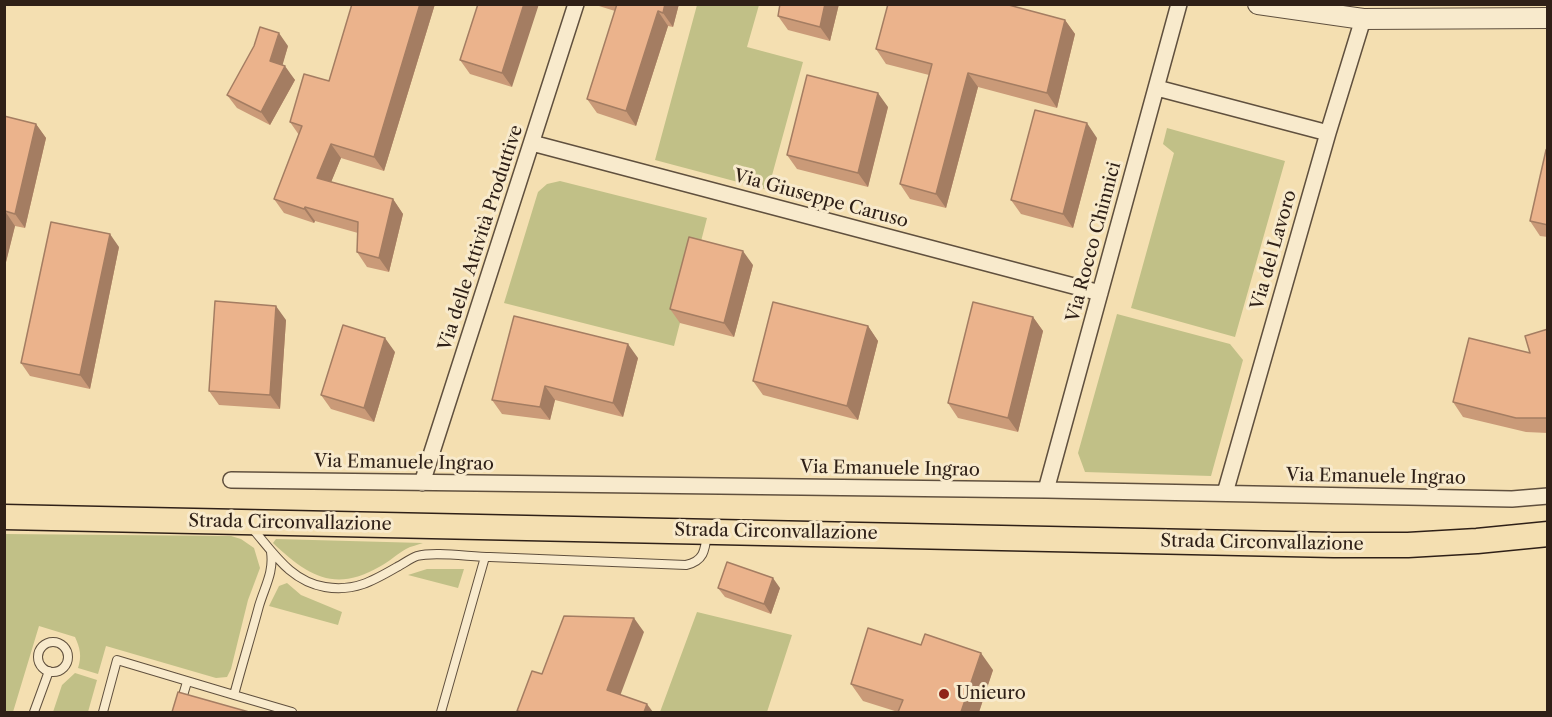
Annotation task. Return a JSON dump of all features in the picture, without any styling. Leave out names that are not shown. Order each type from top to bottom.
[{"type":"main road","name":"Strada Circonvallazione","points":[[4,517],[1366,545],[1477,541],[1548,534]]},
{"type":"street","name":"Via delle Attività Produttive","points":[[422,483],[576,4]]},
{"type":"street","name":"Via Rocco Chinnici","points":[[1046,490],[1179,4]]},
{"type":"street","points":[[1258,4],[1363,19],[1548,18]]},
{"type":"street","name":"Via del Lavoro","points":[[1225,493],[1363,19]]},
{"type":"street","points":[[1157,88],[1328,133]]},
{"type":"street","name":"Via Giuseppe Caruso","points":[[532,143],[1100,293]]},
{"type":"street","name":"Via Emanuele Ingrao","points":[[231,480],[1046,490],[1512,499],[1548,496]]},
{"type":"lane","points":[[247,523],[279,561],[299,578],[324,587],[336,588],[350,588],[370,582],[417,556],[440,554],[686,565],[699,560],[703,555],[707,531]]},
{"type":"lane","points":[[234,695],[271,572],[273,564],[271,550]]},
{"type":"lane","points":[[441,712],[485,557]]},
{"type":"lane","points":[[103,712],[117,660],[292,712]]},
{"type":"lane","points":[[34,712],[49,671]]},
{"type":"lane","points":[[178,712],[187,682]]},
{"type":"shaded area","points":[[697,5],[759,5],[747,47],[803,62],[768,190],[655,160]]},
{"type":"shaded area","points":[[1167,128],[1285,161],[1235,337],[1131,308],[1174,153],[1163,144]]},
{"type":"shaded area","points":[[560,181],[707,218],[674,346],[504,303],[538,192],[547,184]]},
{"type":"shaded area","points":[[1117,314],[1230,344],[1243,360],[1211,476],[1085,472],[1078,453]]},
{"type":"shaded area","points":[[5,534],[231,536],[241,539],[254,548],[260,568],[248,600],[227,677],[216,678],[106,646],[98,674],[78,668],[80,652],[75,637],[39,626],[13,712],[5,712]]},
{"type":"shaded area","points":[[276,539],[423,543],[408,548],[363,575],[348,579],[335,579],[322,577],[298,564],[273,543]]},
{"type":"shaded area","points":[[427,569],[464,569],[458,588],[408,575]]},
{"type":"shaded area","points":[[287,583],[301,595],[342,612],[338,625],[269,606],[279,586]]},
{"type":"shaded area","points":[[697,612],[792,635],[767,712],[660,712]]},
{"type":"shaded area","points":[[75,673],[97,680],[88,712],[53,712],[62,685]]},
{"type":"building","points":[[352,4],[420,4],[374,157],[331,144],[317,178],[393,199],[379,258],[357,252],[358,222],[274,199],[302,126],[290,122],[304,74],[329,81]]},
{"type":"building","points":[[478,4],[524,4],[502,73],[460,60]]},
{"type":"building","points":[[617,4],[665,4],[663,13],[658,11],[626,111],[587,99]]},
{"type":"building","points":[[780,4],[825,4],[820,27],[778,16]]},
{"type":"building","points":[[888,4],[1005,4],[1065,20],[1047,93],[968,73],[936,194],[900,184],[932,64],[876,49]]},
{"type":"building","points":[[260,27],[279,33],[270,61],[285,66],[261,112],[227,95],[254,46]]},
{"type":"building","points":[[807,75],[878,93],[858,173],[787,155]]},
{"type":"building","points":[[1035,110],[1087,123],[1063,214],[1011,200]]},
{"type":"building","points":[[4,116],[36,124],[15,214],[5,211],[4,214]]},
{"type":"building","points":[[1548,147],[1548,225],[1530,221]]},
{"type":"building","points":[[51,222],[110,234],[80,375],[21,363]]},
{"type":"building","points":[[689,237],[743,251],[724,323],[670,309]]},
{"type":"building","points":[[215,301],[276,306],[270,395],[209,391]]},
{"type":"building","points":[[773,302],[868,326],[847,406],[753,381]]},
{"type":"building","points":[[973,302],[1033,317],[1008,418],[948,403]]},
{"type":"building","points":[[514,316],[628,344],[613,403],[545,386],[540,407],[492,400]]},
{"type":"building","points":[[343,325],[385,338],[364,408],[321,395]]},
{"type":"building","points":[[1548,329],[1548,418],[1516,418],[1453,402],[1469,338],[1530,353],[1525,336]]},
{"type":"building","points":[[727,562],[773,578],[764,604],[718,588]]},
{"type":"building","points":[[564,616],[634,618],[607,690],[647,704],[644,712],[517,711],[532,671],[542,674]]},
{"type":"building","points":[[868,628],[921,645],[925,634],[981,653],[961,712],[898,712],[903,700],[851,684]]},
{"type":"building","points":[[178,692],[249,712],[172,712]]},
{"type":"place","name":"Unieuro","points":[[944,694]]}]
